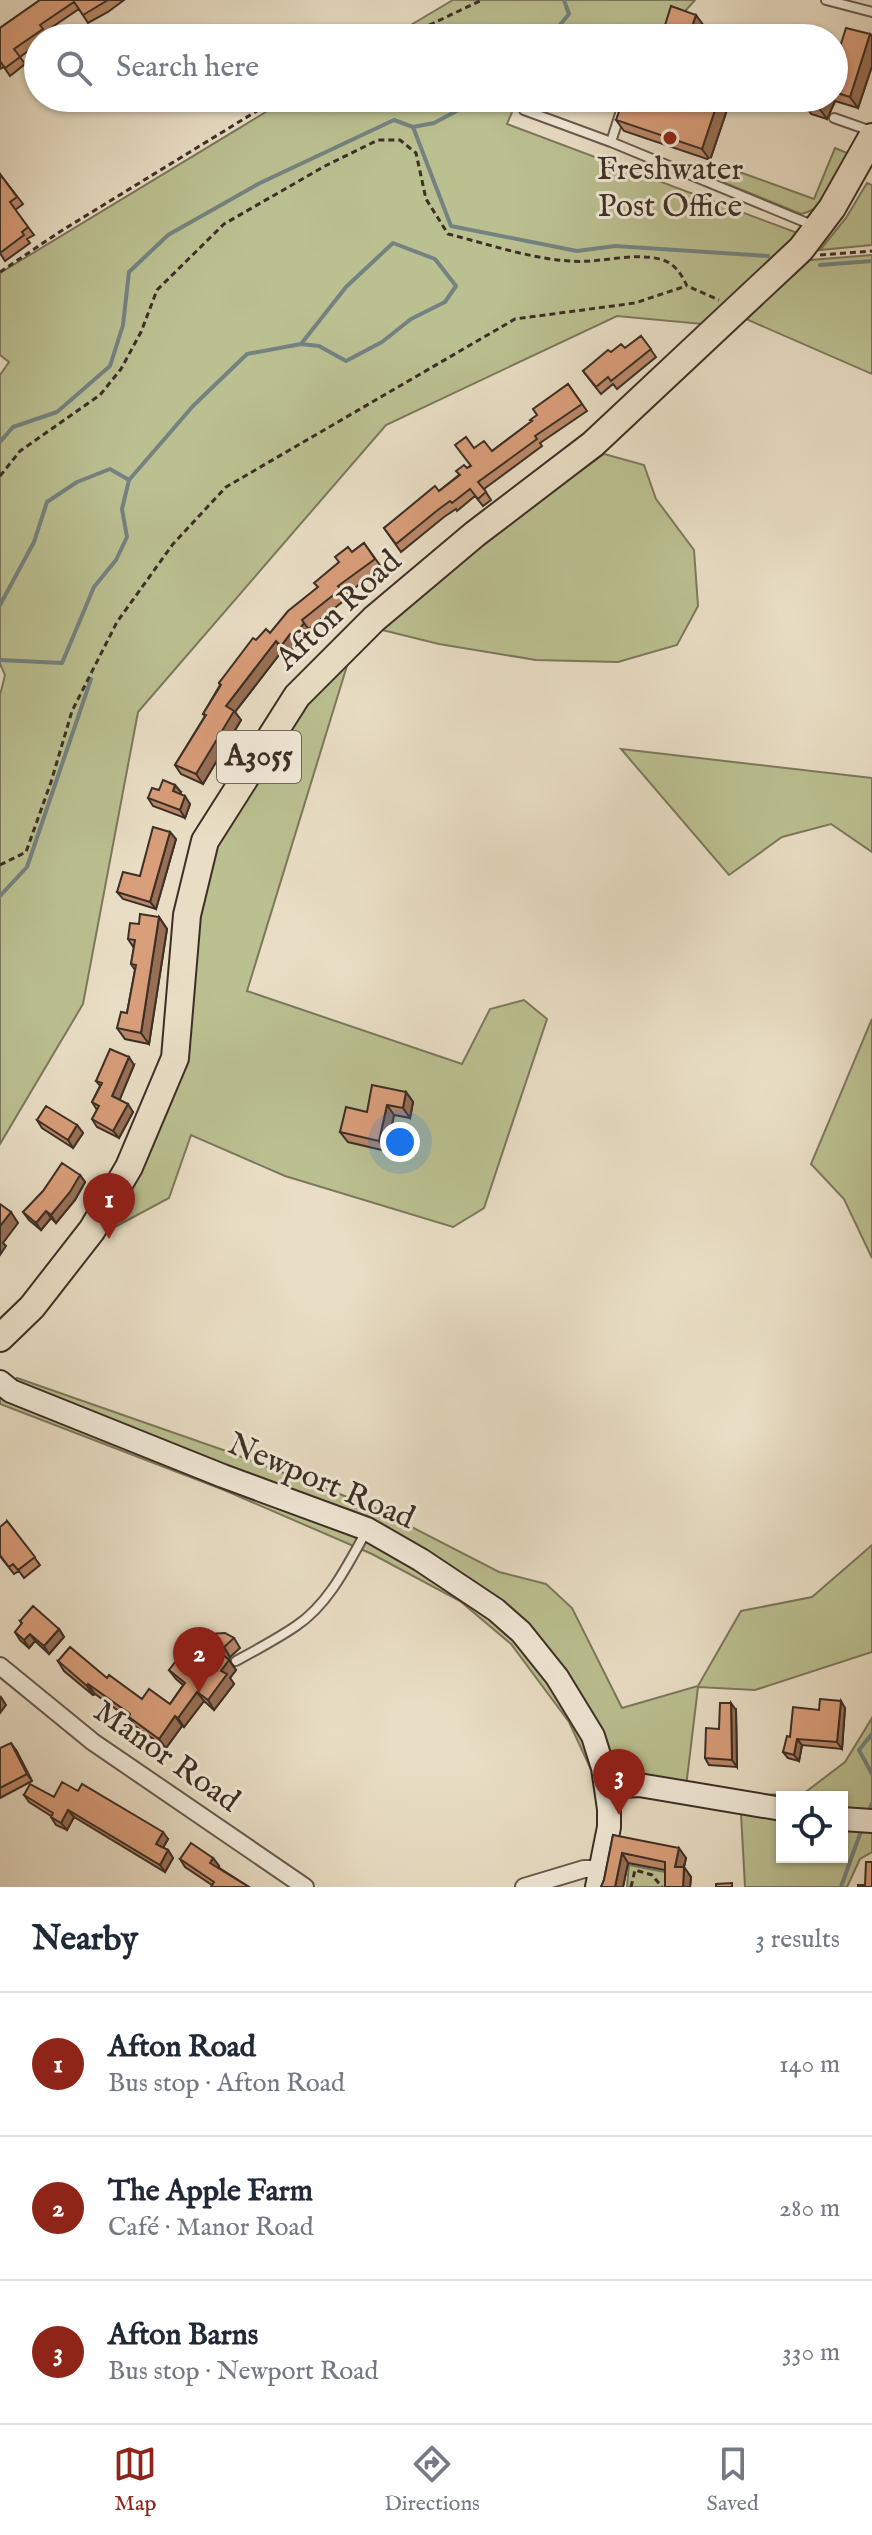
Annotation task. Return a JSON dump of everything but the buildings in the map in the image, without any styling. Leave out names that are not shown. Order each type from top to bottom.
[{"type":"main road","name":"Afton Road","points":[[0,1338],[32,1307],[92,1230],[129,1167],[175,1058],[187,915],[205,841],[297,696],[374,619],[475,534],[593,444],[801,249],[845,188],[872,137]]},
{"type":"main road","name":"Newport Road","points":[[0,1382],[11,1391],[223,1476],[367,1529],[467,1589],[521,1632],[583,1716],[600,1755],[607,1787],[609,1827],[599,1878]]},
{"type":"main road","points":[[607,1787],[639,1785],[776,1808]]},
{"type":"main road","points":[[848,1819],[872,1821]]},
{"type":"street","name":"Manor Road","points":[[0,1666],[93,1742],[305,1887]]},
{"type":"street","points":[[524,1887],[584,1869],[599,1878]]},
{"type":"lane","points":[[826,0],[872,12]]},
{"type":"lane","points":[[529,112],[611,142],[817,227]]},
{"type":"lane","points":[[611,142],[621,112]]},
{"type":"lane","points":[[834,118],[872,131]]},
{"type":"lane","points":[[236,1661],[298,1625],[321,1603],[367,1529]]},
{"type":"path","points":[[431,24],[482,0]]},
{"type":"path","points":[[0,272],[255,112]]},
{"type":"path","points":[[0,476],[20,451],[60,420],[100,395],[135,345],[157,290],[224,224],[325,166],[378,140],[400,140],[416,153],[426,199],[448,234],[514,252],[571,261],[665,260],[681,272],[687,286]]},
{"type":"path","points":[[801,249],[819,255],[872,251]]},
{"type":"path","points":[[0,865],[26,852],[72,711],[117,622],[173,544],[226,487],[515,319],[635,303],[687,286],[715,296],[733,314]]},
{"type":"path","points":[[631,1887],[635,1870],[652,1875],[662,1887]]},
{"type":"green space","points":[[453,0],[695,0],[677,24],[413,24]]},
{"type":"green space","points":[[266,112],[512,112],[507,124],[800,234],[713,325],[617,316],[386,425],[138,712],[83,1004],[0,1144],[0,695],[5,675],[0,664],[0,375],[9,362],[0,355],[0,273]]},
{"type":"green space","points":[[835,148],[852,155],[826,199],[811,211],[801,214],[720,181],[723,166],[814,199]]},
{"type":"green space","points":[[867,183],[872,185],[872,245],[820,250],[846,218]]},
{"type":"green space","points":[[872,255],[872,374],[746,319],[810,260]]},
{"type":"green space","points":[[604,454],[644,465],[656,499],[694,550],[698,606],[677,645],[618,662],[536,660],[439,644],[378,629],[478,544]]},
{"type":"green space","points":[[350,656],[247,991],[462,1064],[490,1009],[524,1000],[547,1019],[484,1208],[453,1227],[285,1176],[191,1135],[169,1198],[98,1236],[134,1171],[214,842],[301,702]]},
{"type":"green space","points":[[621,749],[872,778],[872,852],[831,824],[782,837],[729,875]]},
{"type":"green space","points":[[872,1019],[872,1258],[844,1199],[811,1164]]},
{"type":"green space","points":[[17,1378],[226,1451],[371,1506],[499,1572],[546,1584],[572,1608],[622,1708],[698,1686],[741,1611],[812,1597],[872,1545],[872,1652],[755,1690],[698,1687],[686,1787],[594,1776],[569,1722],[511,1644],[460,1601],[372,1554],[224,1490],[0,1404],[0,1397]]},
{"type":"green space","points":[[872,1718],[872,1852],[860,1859],[847,1887],[745,1887],[740,1795],[776,1794],[776,1863],[848,1863],[848,1791],[807,1791],[845,1762]]},
{"type":"green space","points":[[629,1865],[670,1873],[669,1887],[627,1887]]},
{"type":"waterway","points":[[561,24],[569,14],[564,0]]},
{"type":"waterway","points":[[413,127],[434,123],[455,112]]},
{"type":"waterway","points":[[0,442],[13,427],[57,412],[110,366],[123,325],[129,272],[168,235],[260,183],[394,120],[413,127],[451,226],[577,251],[615,246],[768,256]]},
{"type":"waterway","points":[[0,660],[62,663],[94,587],[116,560],[127,537],[122,509],[129,480],[193,406],[247,354],[301,344],[319,346],[346,361],[382,342],[411,319],[445,302],[456,286],[435,259],[393,243],[346,287],[301,344]]},
{"type":"waterway","points":[[820,265],[872,261]]},
{"type":"waterway","points":[[0,605],[34,542],[47,502],[77,482],[110,469],[129,480]]},
{"type":"waterway","points":[[0,896],[27,867],[91,679]]},
{"type":"waterway","points":[[872,1734],[859,1750],[872,1774]]},
{"type":"waterway","points":[[868,1813],[872,1803]]},
{"type":"waterway","points":[[841,1887],[861,1831]]},
{"type":"place","name":"Freshwater Post Office","points":[[670,138]]},
{"type":"place","name":"Afton Road","points":[[109,1239]]},
{"type":"place","name":"The Apple Farm","points":[[199,1693]]},
{"type":"place","name":"Afton Barns","points":[[619,1815]]}]
